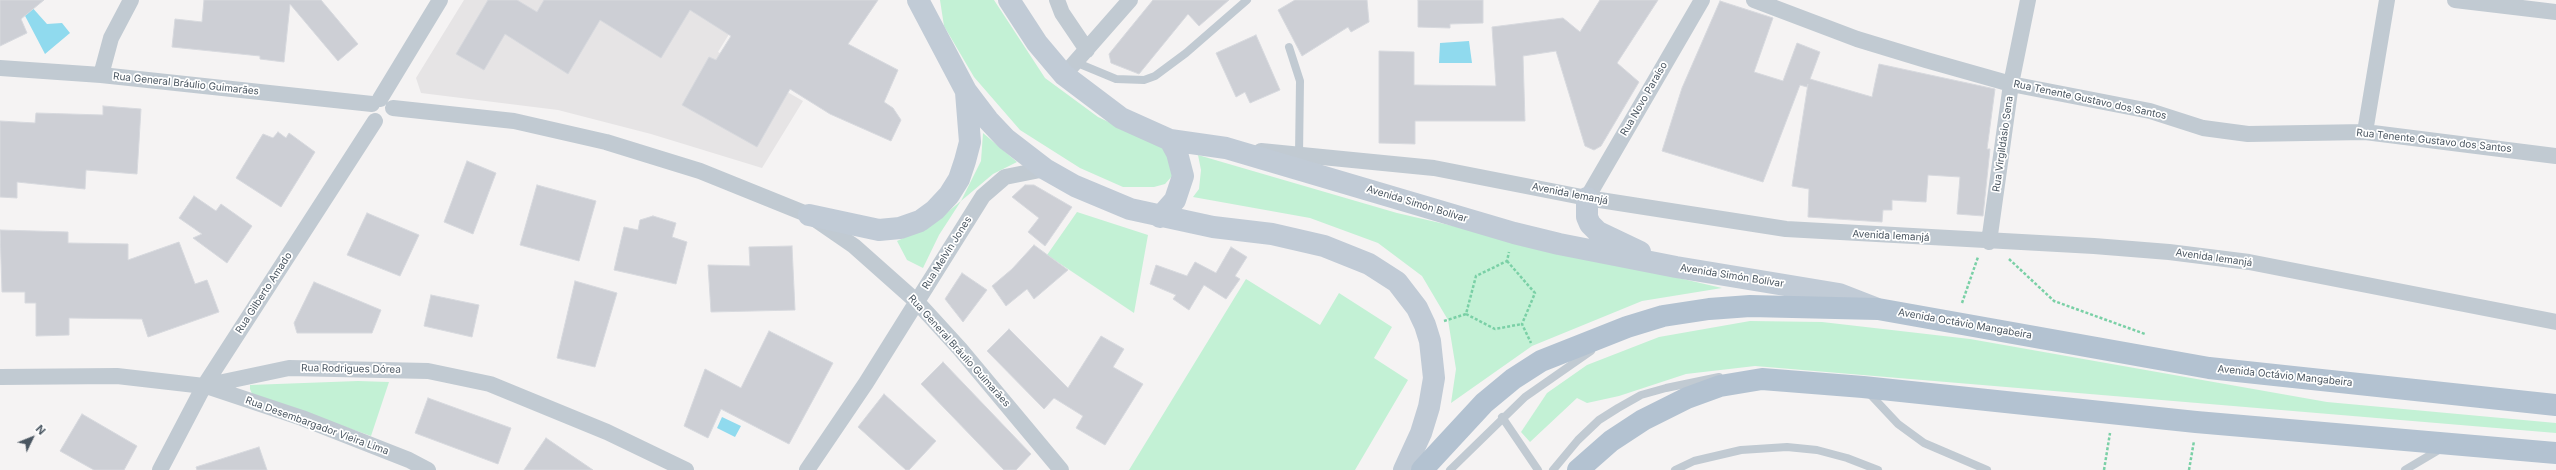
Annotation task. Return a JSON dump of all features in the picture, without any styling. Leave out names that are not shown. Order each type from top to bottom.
[{"type":"main road","name":"Avenida Octávio Mangabeira","points":[[1422,470],[1484,403],[1514,379],[1541,361],[1627,327],[1663,316],[1709,309],[1750,306],[1878,309],[2209,368],[2556,406]]},
{"type":"main road","points":[[1578,470],[1611,441],[1643,420],[1687,398],[1720,386],[1762,379],[1863,387],[2196,422],[2556,453]]},
{"type":"street","points":[[101,75],[111,38],[131,0]]},
{"type":"street","points":[[381,104],[393,113],[386,122],[375,121],[370,110],[381,104],[440,0]]},
{"type":"street","points":[[918,0],[966,90],[1006,139],[1045,169],[1103,199],[1160,217],[1301,240],[1348,254],[1384,272],[1397,282],[1417,308],[1426,325],[1431,347],[1434,378],[1429,407],[1421,433],[1404,470]]},
{"type":"street","name":"Avenida Simón Bolívar","points":[[1009,0],[1037,43],[1070,68],[1121,118],[1170,140],[1226,148],[1514,233],[1676,267],[1839,294],[1878,309]]},
{"type":"street","points":[[1057,0],[1062,13],[1087,50]]},
{"type":"street","points":[[1070,68],[1130,0]]},
{"type":"street","name":"Rua Novo Paraíso","points":[[1587,198],[1702,0]]},
{"type":"street","name":"Rua Tenente Gustavo dos Santos","points":[[1754,0],[1858,39],[2011,84],[2150,111],[2203,128],[2248,134],[2365,132],[2556,156]]},
{"type":"street","name":"Rua Virgildásio Sena","points":[[1987,249],[2011,84],[2028,0]]},
{"type":"street","points":[[2365,132],[2387,0]]},
{"type":"street","points":[[2455,0],[2556,12]]},
{"type":"street","name":"Rua General Bráulio Guimarães","points":[[0,68],[101,75],[381,104],[514,121],[606,142],[700,171],[809,215],[854,246],[917,302],[960,349],[1061,470]]},
{"type":"street","points":[[809,215],[879,230],[900,228],[920,221],[935,210],[956,184],[966,161],[970,142],[966,90]]},
{"type":"street","name":"Rua Gilberto Amado","points":[[160,470],[204,386],[375,121]]},
{"type":"street","points":[[1160,217],[1175,200],[1184,176],[1178,153],[1170,140]]},
{"type":"street","name":"Avenida Iemanjá","points":[[1226,148],[1434,168],[1587,198],[1786,229],[1987,249],[2169,252],[2249,262],[2556,322]]},
{"type":"street","name":"Rua Melvin Jones","points":[[807,470],[917,302],[974,208],[991,188],[1010,175],[1045,169]]},
{"type":"street","points":[[1587,198],[1586,217],[1598,232],[1676,267]]},
{"type":"street","name":"Rua Rodrigues Dórea","points":[[0,377],[116,376],[204,386],[290,368],[428,371],[490,384],[607,432],[686,470]]},
{"type":"street","name":"Rua Desembargador Vieira Lima","points":[[204,386],[302,418],[410,460],[428,470]]},
{"type":"lane","points":[[1070,68],[1116,79],[1144,80],[1155,76],[1247,0]]},
{"type":"lane","points":[[1289,47],[1300,81],[1299,155]]},
{"type":"lane","points":[[1450,470],[1502,417],[1547,380],[1627,327]]},
{"type":"lane","points":[[1553,470],[1578,440],[1599,420],[1642,395],[1704,379],[1729,376],[1762,379]]},
{"type":"lane","points":[[1863,387],[1898,424],[1924,443],[1987,470]]},
{"type":"lane","points":[[1502,417],[1538,470]]},
{"type":"lane","points":[[2405,470],[2449,444]]},
{"type":"lane","points":[[1675,470],[1694,461],[1741,450],[1786,447],[1816,450],[1847,458],[1878,470]]},
{"type":"path","points":[[1507,261],[1514,233]]},
{"type":"path","points":[[1962,304],[1979,256],[1987,249]]},
{"type":"path","points":[[2003,256],[2010,260],[2054,301],[2148,335]]},
{"type":"path","points":[[1466,314],[1476,276],[1507,261]]},
{"type":"path","points":[[1507,261],[1535,294],[1522,324]]},
{"type":"path","points":[[1426,325],[1466,314],[1495,330],[1522,324]]},
{"type":"path","points":[[1522,324],[1541,361]]},
{"type":"path","points":[[2104,470],[2111,427]]},
{"type":"path","points":[[2189,470],[2195,433]]},
{"type":"shaded area","points":[[464,0],[750,0],[718,52],[803,101],[762,168],[651,134],[558,110],[421,93],[416,78]]},
{"type":"green space","points":[[940,0],[994,0],[1045,78],[1098,117],[1166,149],[1173,175],[1165,184],[1154,187],[1123,187],[1080,168],[1020,130],[974,77],[944,26]]},
{"type":"green space","points":[[983,133],[1017,162],[993,174],[961,201],[981,161]]},
{"type":"green space","points":[[1198,155],[1397,213],[1722,288],[1642,301],[1532,346],[1451,403],[1456,369],[1448,320],[1422,276],[1378,243],[1310,218],[1193,197],[1199,189],[1201,170]]},
{"type":"green space","points":[[961,201],[939,235],[923,268],[907,260],[897,241],[932,225]]},
{"type":"green space","points":[[1077,212],[1148,235],[1134,313],[1047,255]]},
{"type":"green space","points":[[1246,279],[1320,325],[1339,293],[1392,327],[1374,358],[1408,380],[1355,470],[1129,470]]},
{"type":"green space","points":[[1750,321],[1822,322],[1970,339],[2327,402],[2556,423],[2556,433],[1755,366],[1686,374],[1619,396],[1587,403],[1577,398],[1530,442],[1521,432],[1547,393],[1587,365],[1659,337]]},
{"type":"green space","points":[[358,381],[389,382],[371,436],[252,394],[250,389],[250,385]]},
{"type":"water","points":[[30,5],[47,24],[62,23],[70,33],[45,54],[23,12]]},
{"type":"water","points":[[1469,41],[1472,63],[1439,63],[1440,43]]},
{"type":"water","points":[[722,417],[741,426],[735,437],[717,428]]},
{"type":"building","points":[[0,0],[44,0],[21,19],[27,33],[0,46]]},
{"type":"building","points":[[204,0],[321,0],[358,44],[338,61],[290,4],[284,62],[260,59],[260,56],[172,47],[175,19],[202,22]]},
{"type":"building","points":[[488,0],[517,0],[537,12],[544,0],[878,0],[848,44],[898,70],[884,102],[893,108],[901,120],[891,141],[830,114],[790,89],[757,147],[682,105],[709,57],[716,60],[731,36],[690,10],[661,58],[600,20],[568,74],[505,34],[484,70],[456,54]]},
{"type":"building","points":[[1153,0],[1229,0],[1199,26],[1188,14],[1139,74],[1111,63],[1109,54]]},
{"type":"building","points":[[1295,0],[1367,0],[1369,22],[1351,32],[1348,27],[1302,56],[1278,10]]},
{"type":"building","points":[[1418,0],[1483,0],[1483,23],[1450,24],[1450,28],[1418,27]]},
{"type":"building","points":[[1600,0],[1658,0],[1617,63],[1639,82],[1601,146],[1594,150],[1585,146],[1556,51],[1523,56],[1525,121],[1415,121],[1415,144],[1379,143],[1379,51],[1414,52],[1414,85],[1496,86],[1492,27],[1563,18],[1580,32]]},
{"type":"building","points":[[1720,1],[1773,18],[1754,72],[1783,81],[1797,43],[1820,52],[1810,79],[1872,97],[1879,64],[1995,89],[1987,149],[1990,149],[1983,216],[1957,214],[1960,177],[1928,175],[1926,202],[1892,200],[1892,210],[1883,210],[1882,222],[1808,217],[1809,189],[1792,186],[1808,84],[1807,87],[1800,85],[1763,182],[1662,151],[1682,88]]},
{"type":"building","points":[[1256,35],[1280,90],[1250,103],[1245,92],[1236,97],[1216,53]]},
{"type":"building","points":[[103,106],[141,109],[137,174],[86,170],[85,189],[17,182],[17,198],[0,197],[0,121],[35,123],[36,113],[103,115]]},
{"type":"building","points":[[278,132],[286,138],[289,133],[315,152],[281,207],[236,178],[263,134],[273,138]]},
{"type":"building","points":[[467,161],[496,173],[473,234],[444,222]]},
{"type":"building","points":[[537,185],[596,201],[579,261],[520,245]]},
{"type":"building","points":[[1025,185],[1034,185],[1072,207],[1045,246],[1028,232],[1039,218],[1012,197]]},
{"type":"building","points":[[194,196],[216,211],[221,204],[252,226],[227,263],[193,238],[202,234],[179,218]]},
{"type":"building","points":[[367,213],[419,235],[400,276],[347,255]]},
{"type":"building","points":[[653,216],[676,223],[672,237],[687,242],[676,284],[614,270],[624,227],[638,230],[640,220]]},
{"type":"building","points":[[0,230],[68,232],[68,243],[128,244],[128,260],[179,242],[195,284],[207,280],[219,312],[148,337],[142,319],[69,318],[69,335],[36,336],[36,303],[25,303],[25,292],[2,292]]},
{"type":"building","points":[[1034,245],[1068,270],[1034,299],[1027,289],[1006,306],[992,286],[1012,269]]},
{"type":"building","points":[[792,246],[795,310],[711,312],[708,265],[750,266],[749,247]]},
{"type":"building","points":[[1231,247],[1247,257],[1235,276],[1240,279],[1226,299],[1204,285],[1189,310],[1173,299],[1176,295],[1150,284],[1156,265],[1187,276],[1195,262],[1216,273]]},
{"type":"building","points":[[962,273],[987,290],[963,322],[945,299]]},
{"type":"building","points":[[575,281],[617,293],[595,367],[557,358]]},
{"type":"building","points":[[314,282],[381,310],[372,333],[297,333],[294,323]]},
{"type":"building","points":[[431,295],[479,305],[472,337],[424,326]]},
{"type":"building","points":[[1009,329],[1068,388],[1101,336],[1124,349],[1113,367],[1143,384],[1105,445],[1076,428],[1083,416],[1054,398],[1044,409],[987,351]]},
{"type":"building","points":[[769,331],[833,363],[789,444],[721,409],[708,438],[684,426],[705,369],[741,388]]},
{"type":"building","points":[[943,362],[1031,454],[1016,470],[1004,470],[921,384]]},
{"type":"building","points":[[884,394],[936,441],[909,470],[906,470],[858,427]]},
{"type":"building","points":[[428,398],[511,428],[498,464],[415,433]]},
{"type":"building","points":[[82,414],[137,446],[124,470],[94,470],[60,451]]},
{"type":"building","points":[[546,438],[593,470],[524,470]]},
{"type":"building","points":[[259,447],[267,470],[197,470],[196,467]]}]
